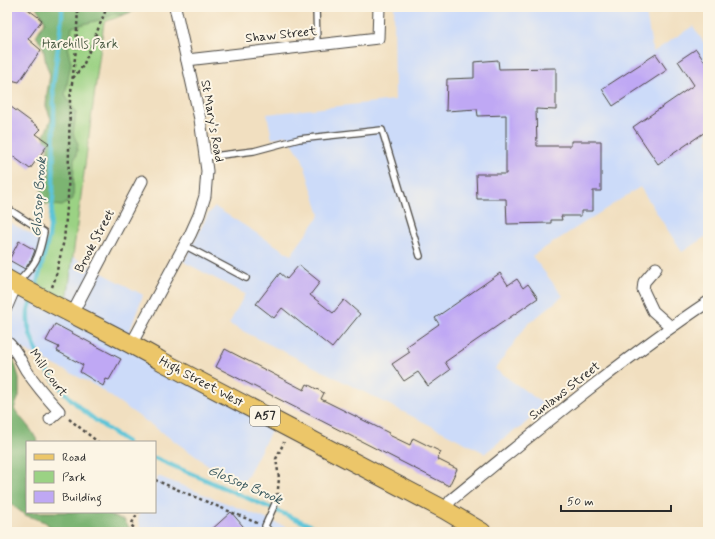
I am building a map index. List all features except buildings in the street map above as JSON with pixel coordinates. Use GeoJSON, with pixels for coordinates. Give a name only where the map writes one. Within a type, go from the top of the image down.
{"type":"FeatureCollection","features":[{"type":"Feature","properties":{"kind":"main road","name":"A57"},"geometry":{"type":"LineString","coordinates":[[11,282],[46,300]]}},
{"type":"Feature","properties":{"kind":"main road","name":"High Street West"},"geometry":{"type":"LineString","coordinates":[[46,300],[132,343],[169,365],[445,510],[482,532]]}},
{"type":"Feature","properties":{"kind":"street","name":"St Mary's Road"},"geometry":{"type":"LineString","coordinates":[[132,343],[199,215],[204,196],[207,171],[200,119],[175,7]]}},
{"type":"Feature","properties":{"kind":"street","name":"Shaw Street"},"geometry":{"type":"LineString","coordinates":[[187,60],[378,38],[379,7]]}},
{"type":"Feature","properties":{"kind":"street","name":"Brook Street"},"geometry":{"type":"LineString","coordinates":[[72,314],[142,181]]}},
{"type":"Feature","properties":{"kind":"street"},"geometry":{"type":"LineString","coordinates":[[656,268],[644,282],[643,290],[653,311],[671,327]]}},
{"type":"Feature","properties":{"kind":"street"},"geometry":{"type":"LineString","coordinates":[[7,306],[11,282]]}},
{"type":"Feature","properties":{"kind":"street","name":"Sunlaws Street"},"geometry":{"type":"LineString","coordinates":[[445,510],[451,500],[580,396],[671,327],[708,302]]}},
{"type":"Feature","properties":{"kind":"street","name":"Mill Court"},"geometry":{"type":"LineString","coordinates":[[7,342],[13,346],[25,368],[40,390],[59,411],[50,419]]}},
{"type":"Feature","properties":{"kind":"lane"},"geometry":{"type":"LineString","coordinates":[[316,7],[317,45]]}},
{"type":"Feature","properties":{"kind":"lane"},"geometry":{"type":"LineString","coordinates":[[205,157],[254,151],[299,139],[382,130],[420,256]]}},
{"type":"Feature","properties":{"kind":"lane"},"geometry":{"type":"LineString","coordinates":[[10,210],[44,232],[40,253],[32,269],[11,282]]}},
{"type":"Feature","properties":{"kind":"lane"},"geometry":{"type":"LineString","coordinates":[[184,245],[246,278]]}},
{"type":"Feature","properties":{"kind":"lane"},"geometry":{"type":"LineString","coordinates":[[270,532],[265,526],[278,497]]}},
{"type":"Feature","properties":{"kind":"path"},"geometry":{"type":"LineString","coordinates":[[46,300],[55,279],[64,240],[68,198],[70,100],[76,49],[78,7]]}},
{"type":"Feature","properties":{"kind":"path"},"geometry":{"type":"LineString","coordinates":[[72,80],[83,66],[107,7]]}},
{"type":"Feature","properties":{"kind":"path"},"geometry":{"type":"LineString","coordinates":[[59,411],[97,441]]}},
{"type":"Feature","properties":{"kind":"path"},"geometry":{"type":"LineString","coordinates":[[278,497],[279,478],[276,459],[290,429]]}},
{"type":"Feature","properties":{"kind":"path"},"geometry":{"type":"LineString","coordinates":[[156,480],[265,526]]}},
{"type":"Feature","properties":{"kind":"path"},"geometry":{"type":"LineString","coordinates":[[137,513],[131,525],[138,532]]}},
{"type":"Feature","properties":{"kind":"shaded area"},"geometry":{"type":"Polygon","coordinates":[[[394,7],[645,7],[653,52],[693,26],[708,49],[708,235],[682,252],[640,187],[532,256],[563,296],[527,325],[495,369],[545,405],[518,430],[517,428],[484,454],[483,452],[229,324],[245,294],[184,262],[208,214],[215,207],[291,255],[320,215],[302,158],[287,135],[272,139],[267,114],[395,100],[394,7]]]}},
{"type":"Feature","properties":{"kind":"shaded area"},"geometry":{"type":"Polygon","coordinates":[[[7,221],[143,295],[125,344],[274,425],[241,488],[96,386],[7,341],[7,221]]]}},
{"type":"Feature","properties":{"kind":"shaded area"},"geometry":{"type":"Polygon","coordinates":[[[158,476],[299,532],[142,532],[138,519],[141,513],[156,513],[156,481],[158,476]]]}},
{"type":"Feature","properties":{"kind":"green space"},"geometry":{"type":"Polygon","coordinates":[[[36,7],[141,7],[123,15],[115,14],[72,27],[68,51],[71,63],[65,95],[76,113],[73,134],[78,144],[74,160],[73,199],[62,206],[45,204],[41,192],[50,172],[44,159],[48,149],[44,136],[51,119],[46,106],[50,75],[46,64],[43,47],[36,36],[45,21],[36,7]]]}},
{"type":"Feature","properties":{"kind":"green space","name":"Harehills Park"},"geometry":{"type":"Polygon","coordinates":[[[62,7],[145,7],[104,22],[67,301],[37,285],[49,237],[53,197],[62,7]]]}},
{"type":"Feature","properties":{"kind":"green space"},"geometry":{"type":"Polygon","coordinates":[[[7,354],[13,357],[19,378],[19,396],[14,409],[31,430],[37,441],[26,441],[26,513],[107,513],[124,520],[132,532],[56,532],[45,522],[25,515],[7,501],[7,354]]]}},
{"type":"Feature","properties":{"kind":"waterway","name":"Glossop Brook"},"geometry":{"type":"LineString","coordinates":[[35,291],[49,237],[53,197],[53,86],[62,7]]}},
{"type":"Feature","properties":{"kind":"waterway","name":"Glossop Brook"},"geometry":{"type":"LineString","coordinates":[[33,298],[28,312],[29,331],[40,358],[49,373],[71,400],[98,422],[126,441]]}},
{"type":"Feature","properties":{"kind":"waterway","name":"Glossop Brook"},"geometry":{"type":"LineString","coordinates":[[156,458],[326,532]]}}]}
